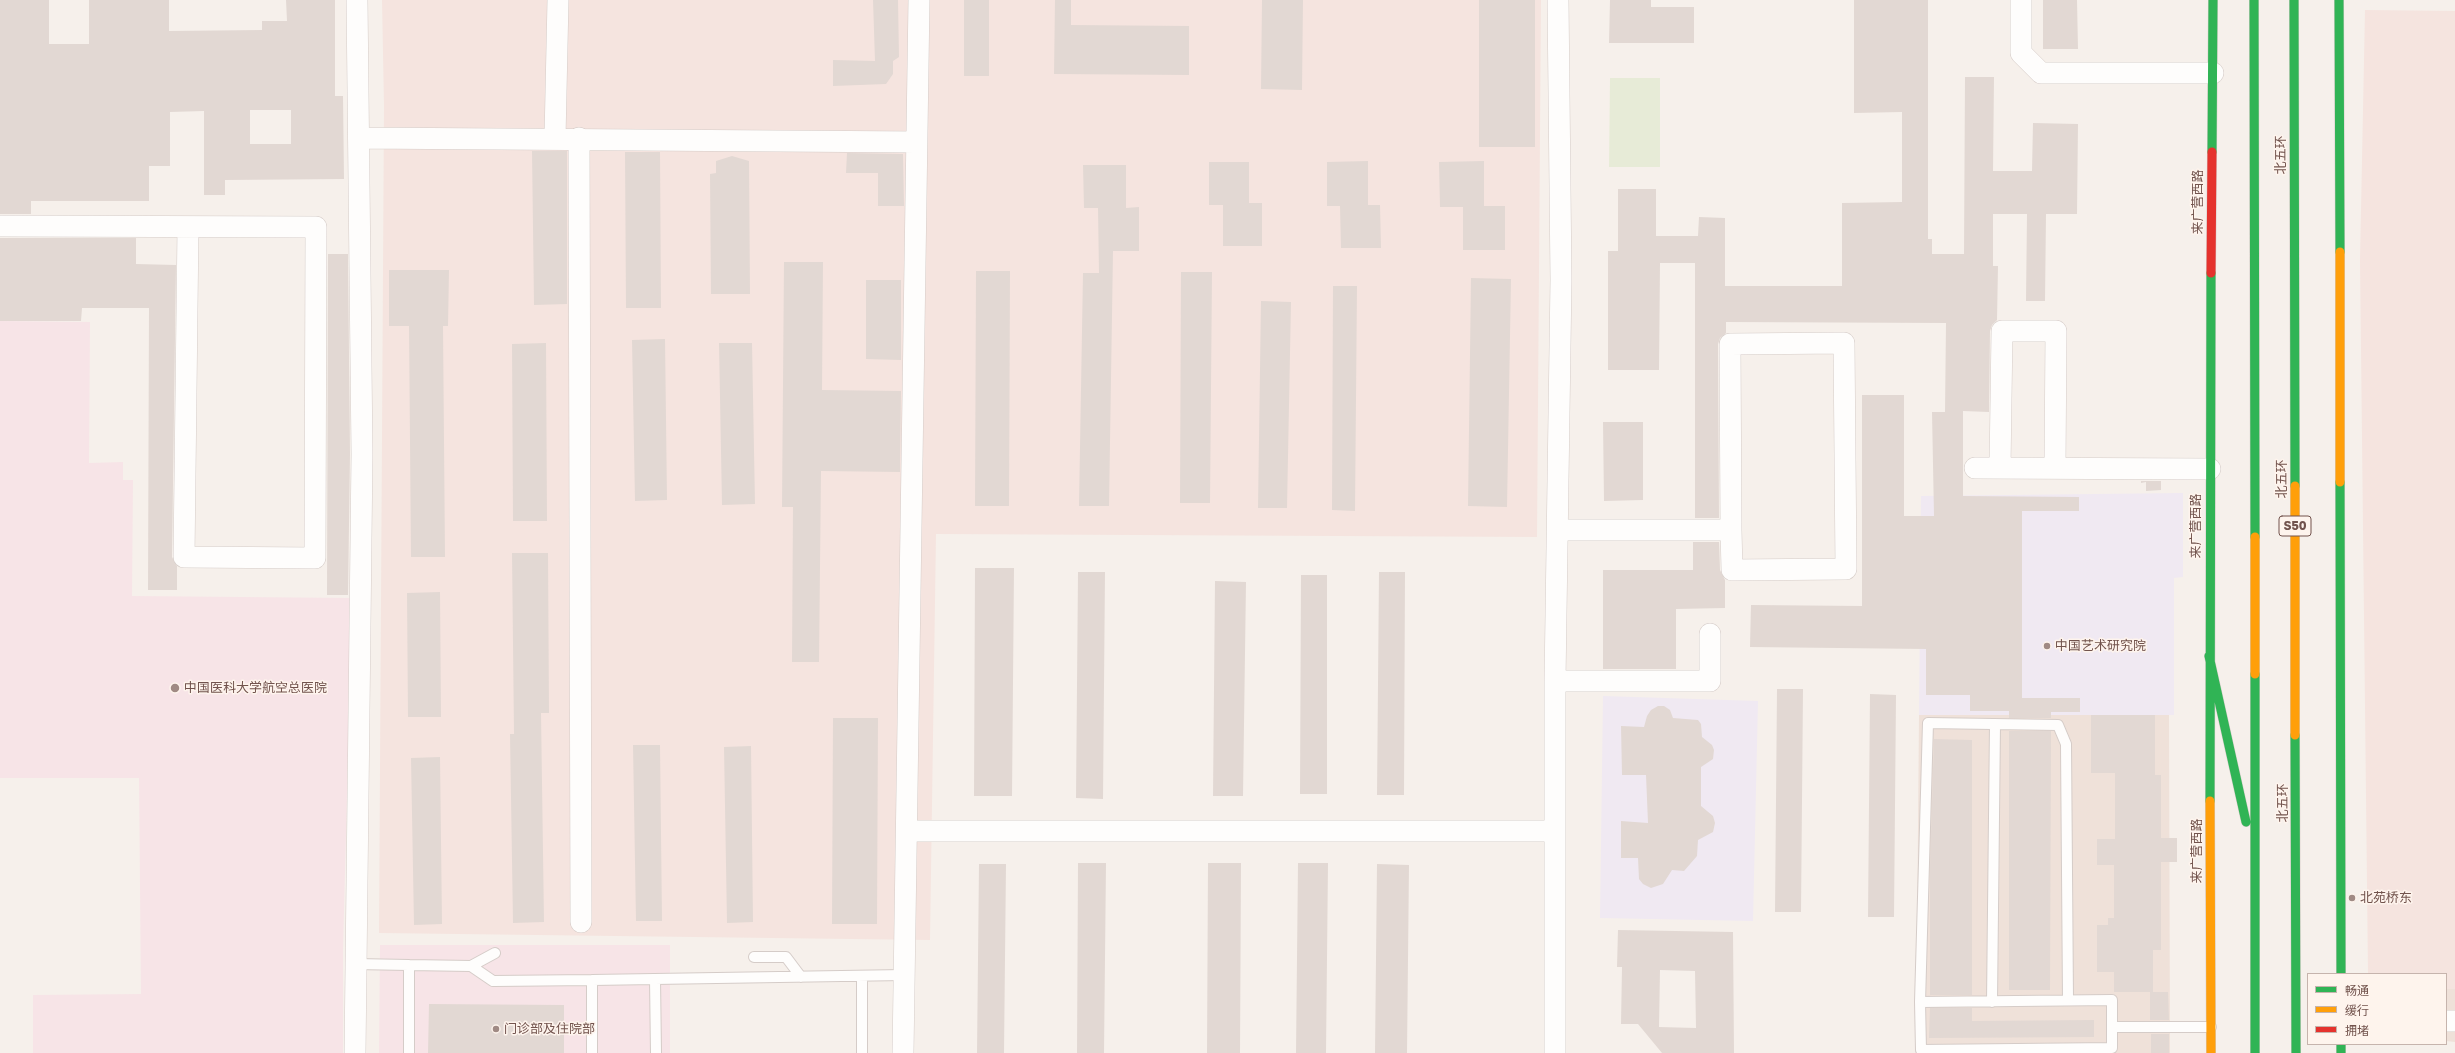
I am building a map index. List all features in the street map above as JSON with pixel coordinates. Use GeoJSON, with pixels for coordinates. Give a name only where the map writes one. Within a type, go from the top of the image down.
{"type":"FeatureCollection","features":[{"type":"Feature","properties":{"kind":"main road","name":"来广营西路"},"geometry":{"type":"LineString","coordinates":[[2211,1053],[2208,656],[2213,0]]}},
{"type":"Feature","properties":{"kind":"main road"},"geometry":{"type":"LineString","coordinates":[[2254,0],[2255,1053]]}},
{"type":"Feature","properties":{"kind":"main road","name":"北五环"},"geometry":{"type":"LineString","coordinates":[[2294,0],[2296,1053]]}},
{"type":"Feature","properties":{"kind":"main road"},"geometry":{"type":"LineString","coordinates":[[2339,0],[2341,973]]}},
{"type":"Feature","properties":{"kind":"main road"},"geometry":{"type":"LineString","coordinates":[[2208,656],[2255,862]]}},
{"type":"Feature","properties":{"kind":"street"},"geometry":{"type":"LineString","coordinates":[[355,1053],[362,454],[360,138],[357,0]]}},
{"type":"Feature","properties":{"kind":"street"},"geometry":{"type":"LineString","coordinates":[[555,138],[558,0]]}},
{"type":"Feature","properties":{"kind":"street"},"geometry":{"type":"LineString","coordinates":[[904,1053],[919,0]]}},
{"type":"Feature","properties":{"kind":"street"},"geometry":{"type":"LineString","coordinates":[[1555,1053],[1555,681],[1562,280],[1558,0]]}},
{"type":"Feature","properties":{"kind":"street"},"geometry":{"type":"LineString","coordinates":[[2021,0],[2021,53],[2041,73],[2213,73]]}},
{"type":"Feature","properties":{"kind":"street"},"geometry":{"type":"LineString","coordinates":[[360,138],[579,138],[917,142]]}},
{"type":"Feature","properties":{"kind":"street"},"geometry":{"type":"LineString","coordinates":[[579,138],[581,922]]}},
{"type":"Feature","properties":{"kind":"street"},"geometry":{"type":"LineString","coordinates":[[0,226],[316,227],[315,558],[184,557],[188,227]]}},
{"type":"Feature","properties":{"kind":"street"},"geometry":{"type":"LineString","coordinates":[[2000,468],[2002,331],[2056,332],[2055,468]]}},
{"type":"Feature","properties":{"kind":"street"},"geometry":{"type":"LineString","coordinates":[[1844,343],[1846,570],[1732,570],[1731,530],[1730,344],[1844,343]]}},
{"type":"Feature","properties":{"kind":"street"},"geometry":{"type":"LineString","coordinates":[[1975,468],[2210,470]]}},
{"type":"Feature","properties":{"kind":"street"},"geometry":{"type":"LineString","coordinates":[[1558,530],[1731,530]]}},
{"type":"Feature","properties":{"kind":"street"},"geometry":{"type":"LineString","coordinates":[[1555,681],[1710,681],[1710,634]]}},
{"type":"Feature","properties":{"kind":"street"},"geometry":{"type":"LineString","coordinates":[[907,831],[1555,830]]}},
{"type":"Feature","properties":{"kind":"lane"},"geometry":{"type":"LineString","coordinates":[[1920,1002],[2112,1000],[2112,1048],[1921,1050],[1920,1002],[1928,723],[2058,725],[2066,744],[2068,1000]]}},
{"type":"Feature","properties":{"kind":"lane"},"geometry":{"type":"LineString","coordinates":[[1992,1002],[1995,724]]}},
{"type":"Feature","properties":{"kind":"lane"},"geometry":{"type":"LineString","coordinates":[[355,964],[472,966],[495,953]]}},
{"type":"Feature","properties":{"kind":"lane"},"geometry":{"type":"LineString","coordinates":[[754,957],[786,957],[801,977]]}},
{"type":"Feature","properties":{"kind":"lane"},"geometry":{"type":"LineString","coordinates":[[409,965],[409,1053]]}},
{"type":"Feature","properties":{"kind":"lane"},"geometry":{"type":"LineString","coordinates":[[472,966],[493,981],[904,975]]}},
{"type":"Feature","properties":{"kind":"lane"},"geometry":{"type":"LineString","coordinates":[[862,976],[862,1053]]}},
{"type":"Feature","properties":{"kind":"lane"},"geometry":{"type":"LineString","coordinates":[[655,979],[656,1053]]}},
{"type":"Feature","properties":{"kind":"lane"},"geometry":{"type":"LineString","coordinates":[[592,980],[592,1053]]}},
{"type":"Feature","properties":{"kind":"lane"},"geometry":{"type":"LineString","coordinates":[[2112,1027],[2211,1027]]}},
{"type":"Feature","properties":{"kind":"shaded area"},"geometry":{"type":"Polygon","coordinates":[[[382,0],[1541,0],[1537,537],[936,534],[930,940],[379,933],[384,106],[382,0]]]}},
{"type":"Feature","properties":{"kind":"shaded area"},"geometry":{"type":"Polygon","coordinates":[[[2365,10],[2455,11],[2455,989],[2447,989],[2447,973],[2368,973],[2360,260],[2365,10]]]}},
{"type":"Feature","properties":{"kind":"shaded area","name":"中国医科大学航空总医院"},"geometry":{"type":"Polygon","coordinates":[[[0,321],[90,322],[89,463],[123,462],[123,480],[133,480],[132,596],[352,598],[343,950],[343,1053],[33,1053],[33,995],[141,994],[139,778],[0,778],[0,321]]]}},
{"type":"Feature","properties":{"kind":"shaded area","name":"中国艺术研究院"},"geometry":{"type":"Polygon","coordinates":[[[2183,493],[2183,577],[2174,578],[2174,715],[1919,715],[1921,496],[2183,493]]]}},
{"type":"Feature","properties":{"kind":"shaded area"},"geometry":{"type":"Polygon","coordinates":[[[1603,696],[1758,701],[1753,921],[1600,918],[1603,696]]]}},
{"type":"Feature","properties":{"kind":"shaded area"},"geometry":{"type":"Polygon","coordinates":[[[1919,715],[2169,715],[2170,1053],[1916,1053],[1919,715]]]}},
{"type":"Feature","properties":{"kind":"shaded area"},"geometry":{"type":"Polygon","coordinates":[[[380,945],[670,945],[670,1053],[379,1053],[380,945]]]}},
{"type":"Feature","properties":{"kind":"shaded area"},"geometry":{"type":"Polygon","coordinates":[[[2447,989],[2455,989],[2455,1042],[2447,1041],[2447,989]]]}},
{"type":"Feature","properties":{"kind":"green space"},"geometry":{"type":"Polygon","coordinates":[[[1610,78],[1660,78],[1660,167],[1609,167],[1610,78]]]}},
{"type":"Feature","properties":{"kind":"building"},"geometry":{"type":"Polygon","coordinates":[[[0,0],[49,0],[49,44],[89,44],[89,0],[169,0],[169,31],[262,30],[262,21],[287,21],[286,0],[335,0],[335,96],[343,96],[344,179],[225,180],[225,195],[204,195],[204,111],[170,112],[170,166],[149,166],[149,201],[31,201],[31,214],[0,214],[0,0]],[[250,110],[250,144],[291,144],[291,110],[250,110]]]}},
{"type":"Feature","properties":{"kind":"building"},"geometry":{"type":"Polygon","coordinates":[[[873,0],[898,0],[899,57],[893,61],[893,74],[886,84],[833,86],[833,60],[875,61],[873,0]]]}},
{"type":"Feature","properties":{"kind":"building"},"geometry":{"type":"Polygon","coordinates":[[[964,0],[989,0],[989,76],[964,76],[964,0]]]}},
{"type":"Feature","properties":{"kind":"building"},"geometry":{"type":"Polygon","coordinates":[[[1055,0],[1071,0],[1071,25],[1189,26],[1189,75],[1054,74],[1055,0]]]}},
{"type":"Feature","properties":{"kind":"building"},"geometry":{"type":"Polygon","coordinates":[[[1262,0],[1303,0],[1302,90],[1261,89],[1262,0]]]}},
{"type":"Feature","properties":{"kind":"building"},"geometry":{"type":"Polygon","coordinates":[[[1479,0],[1535,0],[1535,147],[1479,147],[1479,0]]]}},
{"type":"Feature","properties":{"kind":"building"},"geometry":{"type":"Polygon","coordinates":[[[1610,0],[1651,0],[1651,7],[1694,7],[1694,43],[1609,43],[1610,0]]]}},
{"type":"Feature","properties":{"kind":"building"},"geometry":{"type":"Polygon","coordinates":[[[1854,0],[1928,0],[1928,239],[1932,239],[1932,254],[1964,254],[1965,77],[1994,77],[1993,171],[2032,171],[2033,123],[2078,124],[2077,214],[2046,214],[2045,301],[2026,301],[2027,214],[1993,214],[1993,266],[1998,266],[1997,320],[1992,325],[1990,331],[1989,412],[1963,411],[1963,496],[2079,497],[2079,511],[2022,511],[2022,698],[2080,698],[2080,712],[2051,712],[2051,718],[2009,718],[2009,711],[1970,711],[1970,695],[1926,695],[1926,649],[1750,647],[1751,605],[1862,606],[1862,395],[1904,395],[1904,516],[1934,516],[1932,412],[1945,412],[1946,323],[1726,322],[1726,333],[1720,338],[1718,344],[1719,518],[1695,518],[1695,263],[1660,263],[1659,370],[1608,370],[1608,251],[1618,251],[1618,189],[1656,189],[1656,236],[1698,236],[1699,217],[1725,218],[1725,286],[1842,286],[1842,203],[1902,202],[1902,112],[1854,113],[1854,0]]]}},
{"type":"Feature","properties":{"kind":"building"},"geometry":{"type":"Polygon","coordinates":[[[2043,0],[2077,0],[2078,49],[2043,49],[2043,0]]]}},
{"type":"Feature","properties":{"kind":"building"},"geometry":{"type":"Polygon","coordinates":[[[532,151],[567,151],[567,304],[534,305],[532,151]]]}},
{"type":"Feature","properties":{"kind":"building"},"geometry":{"type":"Polygon","coordinates":[[[625,152],[660,152],[661,308],[626,308],[625,152]]]}},
{"type":"Feature","properties":{"kind":"building"},"geometry":{"type":"Polygon","coordinates":[[[847,153],[903,154],[904,206],[878,206],[878,173],[846,173],[847,153]]]}},
{"type":"Feature","properties":{"kind":"building"},"geometry":{"type":"Polygon","coordinates":[[[732,156],[749,161],[750,294],[711,294],[710,174],[716,173],[716,161],[732,156]]]}},
{"type":"Feature","properties":{"kind":"building"},"geometry":{"type":"Polygon","coordinates":[[[1368,161],[1368,205],[1380,205],[1381,248],[1341,248],[1340,206],[1327,206],[1327,162],[1368,161]]]}},
{"type":"Feature","properties":{"kind":"building"},"geometry":{"type":"Polygon","coordinates":[[[1484,161],[1484,206],[1505,206],[1505,250],[1463,250],[1463,207],[1440,207],[1439,162],[1484,161]]]}},
{"type":"Feature","properties":{"kind":"building"},"geometry":{"type":"Polygon","coordinates":[[[1209,162],[1249,162],[1249,203],[1262,203],[1262,246],[1223,246],[1223,205],[1209,205],[1209,162]]]}},
{"type":"Feature","properties":{"kind":"building"},"geometry":{"type":"Polygon","coordinates":[[[1083,165],[1126,165],[1126,208],[1139,207],[1139,251],[1113,251],[1109,506],[1079,506],[1083,273],[1099,273],[1098,208],[1084,208],[1083,165]]]}},
{"type":"Feature","properties":{"kind":"building"},"geometry":{"type":"Polygon","coordinates":[[[0,238],[136,238],[136,264],[176,265],[172,557],[177,566],[177,590],[148,590],[149,308],[82,308],[81,321],[0,321],[0,238]]]}},
{"type":"Feature","properties":{"kind":"building"},"geometry":{"type":"Polygon","coordinates":[[[328,254],[348,254],[350,454],[348,595],[327,595],[328,254]]]}},
{"type":"Feature","properties":{"kind":"building"},"geometry":{"type":"Polygon","coordinates":[[[784,262],[823,262],[822,390],[901,391],[900,472],[821,471],[819,662],[792,662],[793,507],[782,507],[784,262]]]}},
{"type":"Feature","properties":{"kind":"building"},"geometry":{"type":"Polygon","coordinates":[[[389,270],[449,270],[448,326],[443,326],[445,557],[411,557],[409,326],[389,326],[389,270]]]}},
{"type":"Feature","properties":{"kind":"building"},"geometry":{"type":"Polygon","coordinates":[[[976,271],[1010,271],[1009,506],[975,506],[976,271]]]}},
{"type":"Feature","properties":{"kind":"building"},"geometry":{"type":"Polygon","coordinates":[[[1181,272],[1212,272],[1210,503],[1180,503],[1181,272]]]}},
{"type":"Feature","properties":{"kind":"building"},"geometry":{"type":"Polygon","coordinates":[[[1471,278],[1511,279],[1507,507],[1468,506],[1471,278]]]}},
{"type":"Feature","properties":{"kind":"building"},"geometry":{"type":"Polygon","coordinates":[[[866,280],[901,280],[901,360],[866,359],[866,280]]]}},
{"type":"Feature","properties":{"kind":"building"},"geometry":{"type":"Polygon","coordinates":[[[1333,286],[1357,286],[1355,511],[1332,510],[1333,286]]]}},
{"type":"Feature","properties":{"kind":"building"},"geometry":{"type":"Polygon","coordinates":[[[1261,301],[1291,302],[1287,508],[1258,508],[1261,301]]]}},
{"type":"Feature","properties":{"kind":"building"},"geometry":{"type":"Polygon","coordinates":[[[665,339],[667,500],[635,501],[632,340],[665,339]]]}},
{"type":"Feature","properties":{"kind":"building"},"geometry":{"type":"Polygon","coordinates":[[[546,343],[547,521],[513,521],[512,344],[546,343]]]}},
{"type":"Feature","properties":{"kind":"building"},"geometry":{"type":"Polygon","coordinates":[[[719,343],[752,343],[755,504],[722,505],[719,343]]]}},
{"type":"Feature","properties":{"kind":"building"},"geometry":{"type":"Polygon","coordinates":[[[1603,422],[1643,422],[1643,500],[1604,501],[1603,422]]]}},
{"type":"Feature","properties":{"kind":"building"},"geometry":{"type":"Polygon","coordinates":[[[2141,481],[2161,481],[2161,490],[2146,491],[2146,482],[2141,483],[2141,481]]]}},
{"type":"Feature","properties":{"kind":"building"},"geometry":{"type":"Polygon","coordinates":[[[1693,542],[1719,542],[1720,570],[1725,580],[1725,608],[1676,609],[1676,669],[1603,669],[1603,570],[1693,570],[1693,542]]]}},
{"type":"Feature","properties":{"kind":"building"},"geometry":{"type":"Polygon","coordinates":[[[512,553],[548,553],[549,713],[541,713],[544,922],[513,923],[510,734],[514,734],[512,553]]]}},
{"type":"Feature","properties":{"kind":"building"},"geometry":{"type":"Polygon","coordinates":[[[975,568],[1014,568],[1012,796],[974,796],[975,568]]]}},
{"type":"Feature","properties":{"kind":"building"},"geometry":{"type":"Polygon","coordinates":[[[1078,572],[1105,572],[1103,799],[1076,798],[1078,572]]]}},
{"type":"Feature","properties":{"kind":"building"},"geometry":{"type":"Polygon","coordinates":[[[1379,572],[1405,572],[1404,795],[1377,795],[1379,572]]]}},
{"type":"Feature","properties":{"kind":"building"},"geometry":{"type":"Polygon","coordinates":[[[1301,575],[1327,575],[1327,794],[1300,794],[1301,575]]]}},
{"type":"Feature","properties":{"kind":"building"},"geometry":{"type":"Polygon","coordinates":[[[1215,581],[1246,582],[1243,796],[1213,796],[1215,581]]]}},
{"type":"Feature","properties":{"kind":"building"},"geometry":{"type":"Polygon","coordinates":[[[440,592],[441,717],[408,717],[407,593],[440,592]]]}},
{"type":"Feature","properties":{"kind":"building"},"geometry":{"type":"Polygon","coordinates":[[[1777,689],[1803,689],[1801,912],[1775,912],[1777,689]]]}},
{"type":"Feature","properties":{"kind":"building"},"geometry":{"type":"Polygon","coordinates":[[[1870,694],[1896,695],[1894,917],[1868,917],[1870,694]]]}},
{"type":"Feature","properties":{"kind":"building"},"geometry":{"type":"Polygon","coordinates":[[[1658,706],[1664,706],[1670,710],[1673,718],[1698,720],[1701,724],[1702,737],[1712,745],[1714,750],[1713,759],[1701,767],[1701,806],[1713,816],[1715,823],[1713,832],[1698,840],[1697,856],[1684,871],[1672,870],[1663,884],[1651,888],[1643,884],[1639,879],[1638,858],[1621,858],[1621,821],[1648,823],[1646,775],[1622,775],[1621,726],[1644,727],[1647,716],[1651,710],[1658,706]]]}},
{"type":"Feature","properties":{"kind":"building"},"geometry":{"type":"Polygon","coordinates":[[[2091,715],[2155,715],[2155,775],[2161,775],[2161,838],[2177,838],[2177,862],[2161,862],[2161,950],[2153,950],[2153,992],[2114,992],[2114,972],[2097,972],[2097,925],[2108,925],[2108,918],[2114,918],[2114,865],[2097,865],[2097,839],[2115,839],[2115,773],[2091,773],[2091,715]]]}},
{"type":"Feature","properties":{"kind":"building"},"geometry":{"type":"Polygon","coordinates":[[[833,718],[878,718],[877,924],[832,924],[833,718]]]}},
{"type":"Feature","properties":{"kind":"building"},"geometry":{"type":"Polygon","coordinates":[[[2009,731],[2051,731],[2050,990],[2009,990],[2009,731]]]}},
{"type":"Feature","properties":{"kind":"building"},"geometry":{"type":"Polygon","coordinates":[[[1934,739],[1972,740],[1972,995],[1930,995],[1930,865],[1934,739]]]}},
{"type":"Feature","properties":{"kind":"building"},"geometry":{"type":"Polygon","coordinates":[[[633,745],[660,745],[662,921],[636,921],[633,745]]]}},
{"type":"Feature","properties":{"kind":"building"},"geometry":{"type":"Polygon","coordinates":[[[751,746],[753,922],[727,923],[724,747],[751,746]]]}},
{"type":"Feature","properties":{"kind":"building"},"geometry":{"type":"Polygon","coordinates":[[[440,757],[442,924],[414,925],[411,758],[440,757]]]}},
{"type":"Feature","properties":{"kind":"building"},"geometry":{"type":"Polygon","coordinates":[[[1078,863],[1106,863],[1104,1053],[1077,1053],[1078,863]]]}},
{"type":"Feature","properties":{"kind":"building"},"geometry":{"type":"Polygon","coordinates":[[[1208,863],[1241,863],[1240,1053],[1207,1053],[1208,863]]]}},
{"type":"Feature","properties":{"kind":"building"},"geometry":{"type":"Polygon","coordinates":[[[1298,863],[1328,863],[1326,1053],[1296,1053],[1298,863]]]}},
{"type":"Feature","properties":{"kind":"building"},"geometry":{"type":"Polygon","coordinates":[[[979,864],[1006,864],[1004,1053],[977,1053],[979,864]]]}},
{"type":"Feature","properties":{"kind":"building"},"geometry":{"type":"Polygon","coordinates":[[[1377,864],[1409,865],[1407,1053],[1375,1053],[1377,864]]]}},
{"type":"Feature","properties":{"kind":"building"},"geometry":{"type":"Polygon","coordinates":[[[1618,930],[1733,932],[1734,1053],[1662,1053],[1638,1024],[1621,1024],[1622,967],[1617,967],[1618,930]],[[1660,970],[1659,1027],[1696,1028],[1695,971],[1660,970]]]}},
{"type":"Feature","properties":{"kind":"building"},"geometry":{"type":"Polygon","coordinates":[[[2150,992],[2168,992],[2169,1020],[2150,1020],[2150,992]]]}},
{"type":"Feature","properties":{"kind":"building","name":"门诊部及住院部"},"geometry":{"type":"Polygon","coordinates":[[[429,1004],[564,1005],[564,1053],[428,1053],[429,1004]]]}},
{"type":"Feature","properties":{"kind":"building"},"geometry":{"type":"Polygon","coordinates":[[[1930,1008],[1972,1008],[1972,1021],[2094,1020],[2094,1037],[1929,1038],[1930,1008]]]}},
{"type":"Feature","properties":{"kind":"building"},"geometry":{"type":"Polygon","coordinates":[[[2151,1034],[2169,1034],[2169,1053],[2151,1053],[2151,1034]]]}},
{"type":"Feature","properties":{"kind":"traffic: fast"},"geometry":{"type":"LineString","coordinates":[[2212,152],[2213,0]]}},
{"type":"Feature","properties":{"kind":"traffic: fast"},"geometry":{"type":"LineString","coordinates":[[2254,0],[2255,537]]}},
{"type":"Feature","properties":{"kind":"traffic: fast"},"geometry":{"type":"LineString","coordinates":[[2294,0],[2295,486]]}},
{"type":"Feature","properties":{"kind":"traffic: fast"},"geometry":{"type":"LineString","coordinates":[[2339,0],[2340,252]]}},
{"type":"Feature","properties":{"kind":"traffic: fast"},"geometry":{"type":"LineString","coordinates":[[2210,801],[2211,273]]}},
{"type":"Feature","properties":{"kind":"traffic: fast"},"geometry":{"type":"LineString","coordinates":[[2340,482],[2341,973]]}},
{"type":"Feature","properties":{"kind":"traffic: fast"},"geometry":{"type":"LineString","coordinates":[[2209,656],[2246,822]]}},
{"type":"Feature","properties":{"kind":"traffic: fast"},"geometry":{"type":"LineString","coordinates":[[2255,674],[2255,1053]]}},
{"type":"Feature","properties":{"kind":"traffic: fast"},"geometry":{"type":"LineString","coordinates":[[2295,735],[2296,1053]]}},
{"type":"Feature","properties":{"kind":"traffic: fast"},"geometry":{"type":"LineString","coordinates":[[2341,1045],[2341,1053]]}},
{"type":"Feature","properties":{"kind":"traffic: slow"},"geometry":{"type":"LineString","coordinates":[[2340,252],[2340,482]]}},
{"type":"Feature","properties":{"kind":"traffic: slow"},"geometry":{"type":"LineString","coordinates":[[2295,486],[2295,735]]}},
{"type":"Feature","properties":{"kind":"traffic: slow"},"geometry":{"type":"LineString","coordinates":[[2255,537],[2255,674]]}},
{"type":"Feature","properties":{"kind":"traffic: slow"},"geometry":{"type":"LineString","coordinates":[[2210,801],[2211,1053]]}},
{"type":"Feature","properties":{"kind":"traffic: jam"},"geometry":{"type":"LineString","coordinates":[[2211,273],[2212,152]]}},
{"type":"Feature","properties":{"kind":"place","name":"中国艺术研究院"},"geometry":{"type":"Point","coordinates":[2047,646]}},
{"type":"Feature","properties":{"kind":"place","name":"中国医科大学航空总医院"},"geometry":{"type":"Point","coordinates":[175,688]}},
{"type":"Feature","properties":{"kind":"place","name":"北苑桥东"},"geometry":{"type":"Point","coordinates":[2352,898]}},
{"type":"Feature","properties":{"kind":"place","name":"门诊部及住院部"},"geometry":{"type":"Point","coordinates":[496,1029]}}]}
